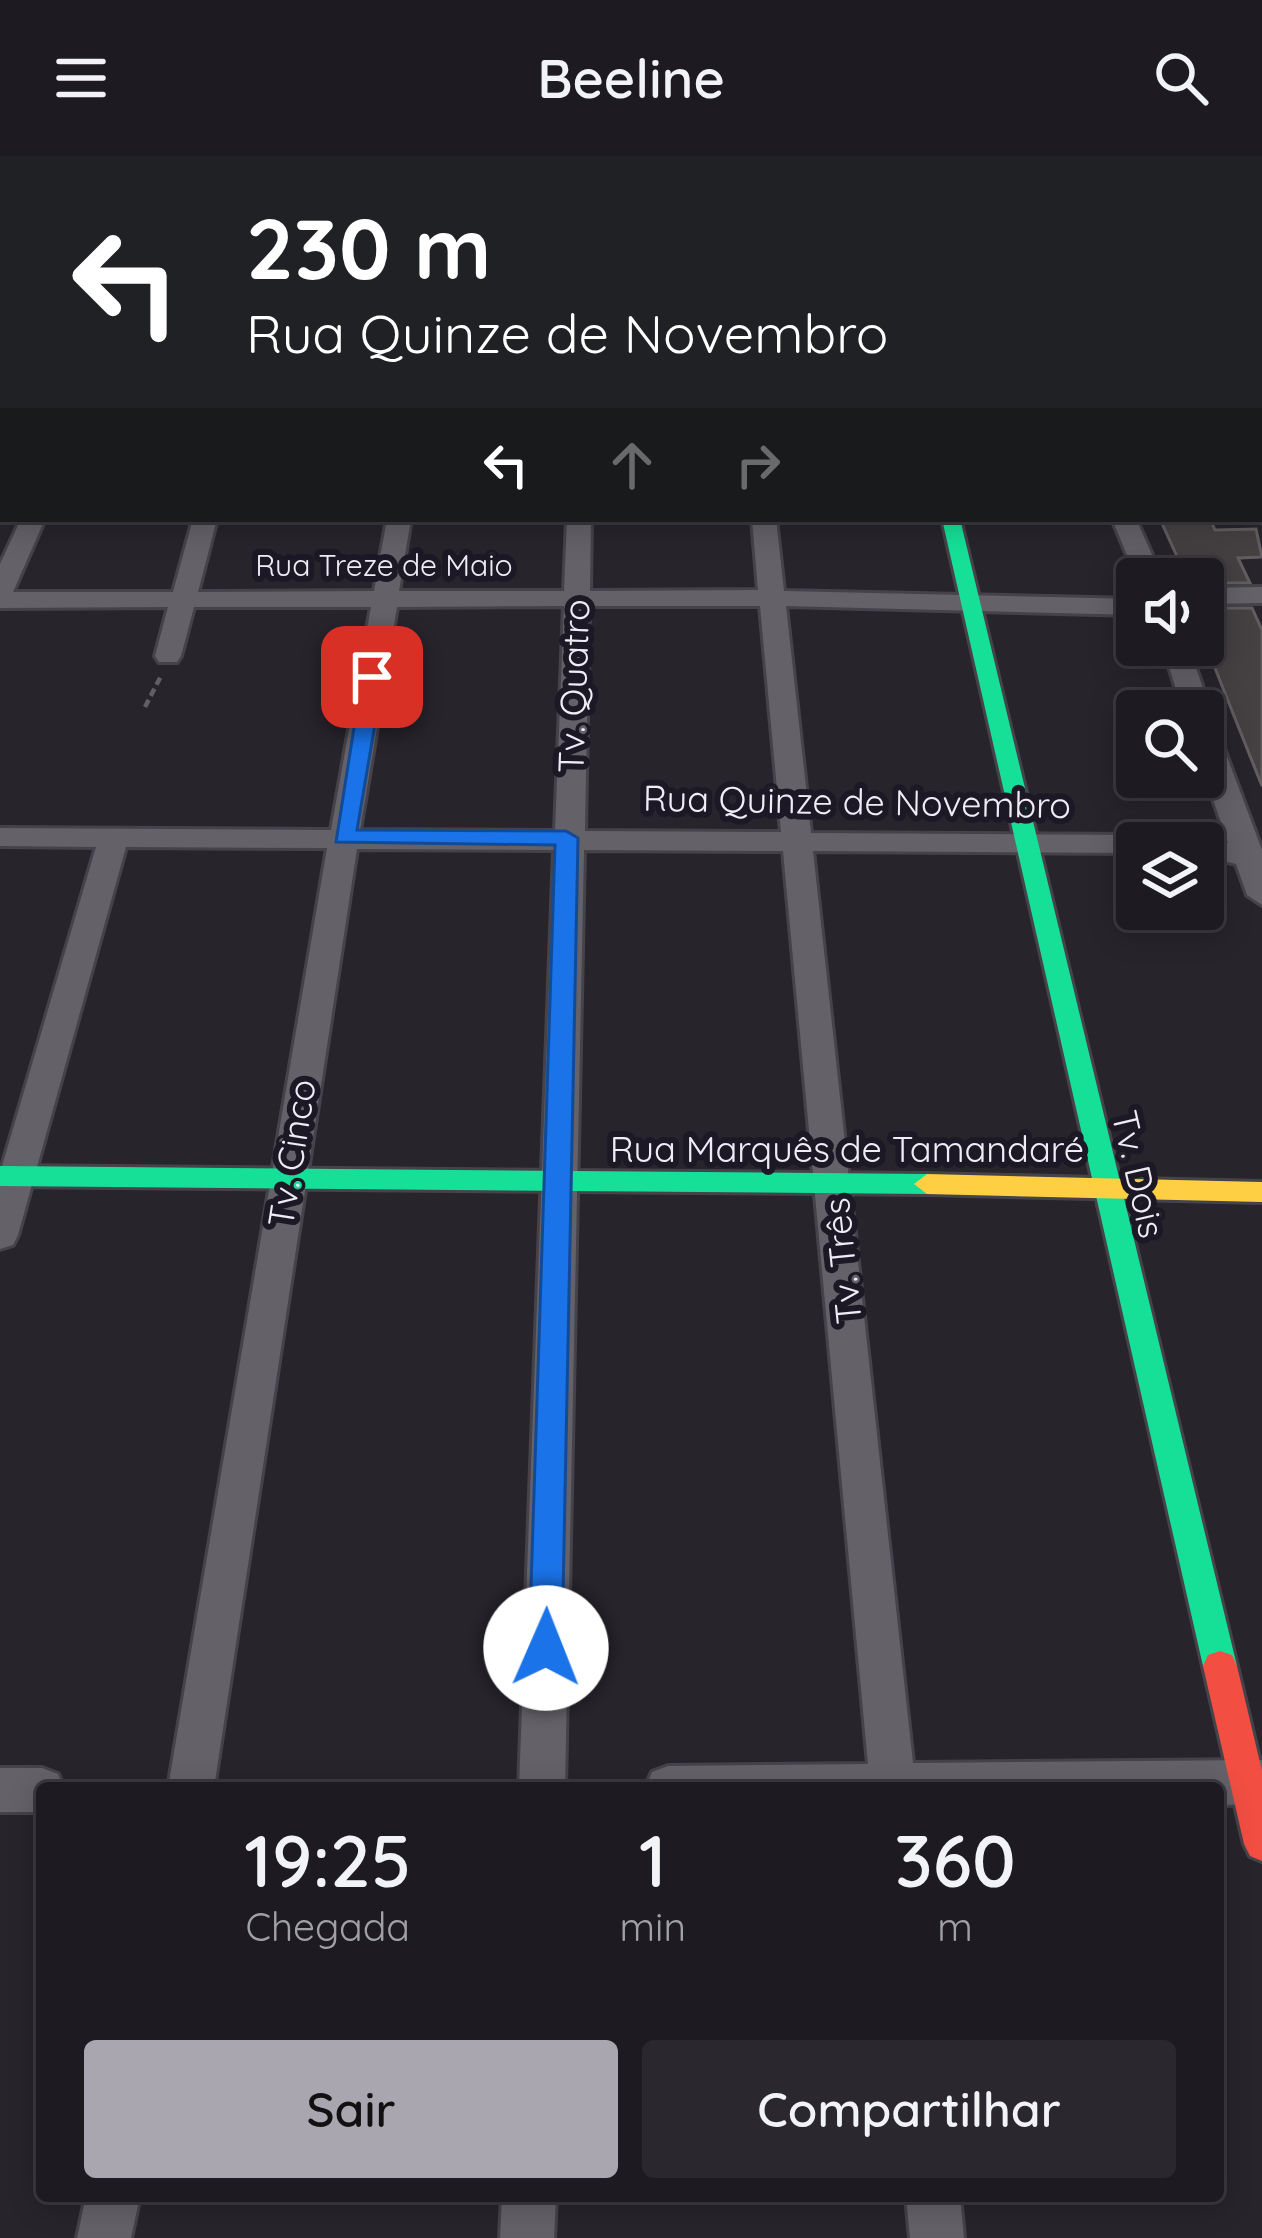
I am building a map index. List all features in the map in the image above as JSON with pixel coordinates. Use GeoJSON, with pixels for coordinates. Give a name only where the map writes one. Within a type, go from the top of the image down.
{"type":"FeatureCollection","features":[{"type":"Feature","properties":{"kind":"street"},"geometry":{"type":"LineString","coordinates":[[0,596],[32,522]]}},
{"type":"Feature","properties":{"kind":"street"},"geometry":{"type":"LineString","coordinates":[[168,656],[204,522]]}},
{"type":"Feature","properties":{"kind":"street","name":"Tv. Cinco"},"geometry":{"type":"LineString","coordinates":[[191,1782],[286,1177],[398,522]]}},
{"type":"Feature","properties":{"kind":"street","name":"Tv. Quatro"},"geometry":{"type":"LineString","coordinates":[[542,1782],[566,838],[579,522]]}},
{"type":"Feature","properties":{"kind":"street","name":"Tv. Três"},"geometry":{"type":"LineString","coordinates":[[764,522],[800,838],[891,1782]]}},
{"type":"Feature","properties":{"kind":"street","name":"Tv. Dois"},"geometry":{"type":"LineString","coordinates":[[952,522],[1105,1185],[1255,1782],[1262,1844]]}},
{"type":"Feature","properties":{"kind":"street"},"geometry":{"type":"LineString","coordinates":[[1125,522],[1141,558]]}},
{"type":"Feature","properties":{"kind":"street"},"geometry":{"type":"LineString","coordinates":[[1224,596],[1262,595]]}},
{"type":"Feature","properties":{"kind":"street","name":"Rua Treze de Maio"},"geometry":{"type":"LineString","coordinates":[[0,596],[770,598],[1116,605]]}},
{"type":"Feature","properties":{"kind":"street"},"geometry":{"type":"LineString","coordinates":[[1224,612],[1262,611]]}},
{"type":"Feature","properties":{"kind":"street"},"geometry":{"type":"LineString","coordinates":[[1224,780],[1253,848],[1262,895]]}},
{"type":"Feature","properties":{"kind":"street"},"geometry":{"type":"LineString","coordinates":[[0,1235],[9,1176],[114,836]]}},
{"type":"Feature","properties":{"kind":"street","name":"Rua Quinze de Novembro"},"geometry":{"type":"LineString","coordinates":[[0,837],[800,838],[1116,844]]}},
{"type":"Feature","properties":{"kind":"street","name":"Rua Marquês de Tamandaré"},"geometry":{"type":"LineString","coordinates":[[9,1176],[1105,1185],[1262,1192]]}},
{"type":"Feature","properties":{"kind":"street"},"geometry":{"type":"LineString","coordinates":[[1224,1783],[1255,1782]]}},
{"type":"Feature","properties":{"kind":"street"},"geometry":{"type":"LineString","coordinates":[[0,1790],[36,1790]]}},
{"type":"Feature","properties":{"kind":"street"},"geometry":{"type":"LineString","coordinates":[[104,2238],[111,2202]]}},
{"type":"Feature","properties":{"kind":"street"},"geometry":{"type":"LineString","coordinates":[[527,2238],[529,2202]]}},
{"type":"Feature","properties":{"kind":"street"},"geometry":{"type":"LineString","coordinates":[[934,2202],[937,2238]]}},
{"type":"Feature","properties":{"kind":"path"},"geometry":{"type":"LineString","coordinates":[[145,707],[168,656]]}},
{"type":"Feature","properties":{"kind":"building"},"geometry":{"type":"Polygon","coordinates":[[[1161,522],[1211,522],[1215,530],[1256,529],[1262,557],[1238,558],[1250,583],[1224,583],[1224,558],[1178,558],[1161,522]]]}},
{"type":"Feature","properties":{"kind":"building"},"geometry":{"type":"Polygon","coordinates":[[[1224,608],[1252,608],[1262,630],[1262,786],[1224,690],[1214,666],[1224,666],[1224,608]]]}},
{"type":"Feature","properties":{"kind":"traffic: fast"},"geometry":{"type":"LineString","coordinates":[[952,522],[1220,1666]]}},
{"type":"Feature","properties":{"kind":"traffic: fast"},"geometry":{"type":"LineString","coordinates":[[0,1176],[927,1184]]}},
{"type":"Feature","properties":{"kind":"traffic: slow"},"geometry":{"type":"LineString","coordinates":[[927,1184],[1262,1192]]}},
{"type":"Feature","properties":{"kind":"traffic: jam"},"geometry":{"type":"LineString","coordinates":[[1220,1666],[1262,1844]]}},
{"type":"Feature","properties":{"kind":"route"},"geometry":{"type":"LineString","coordinates":[[372,677],[344,837],[566,838],[546,1648]]}}]}
